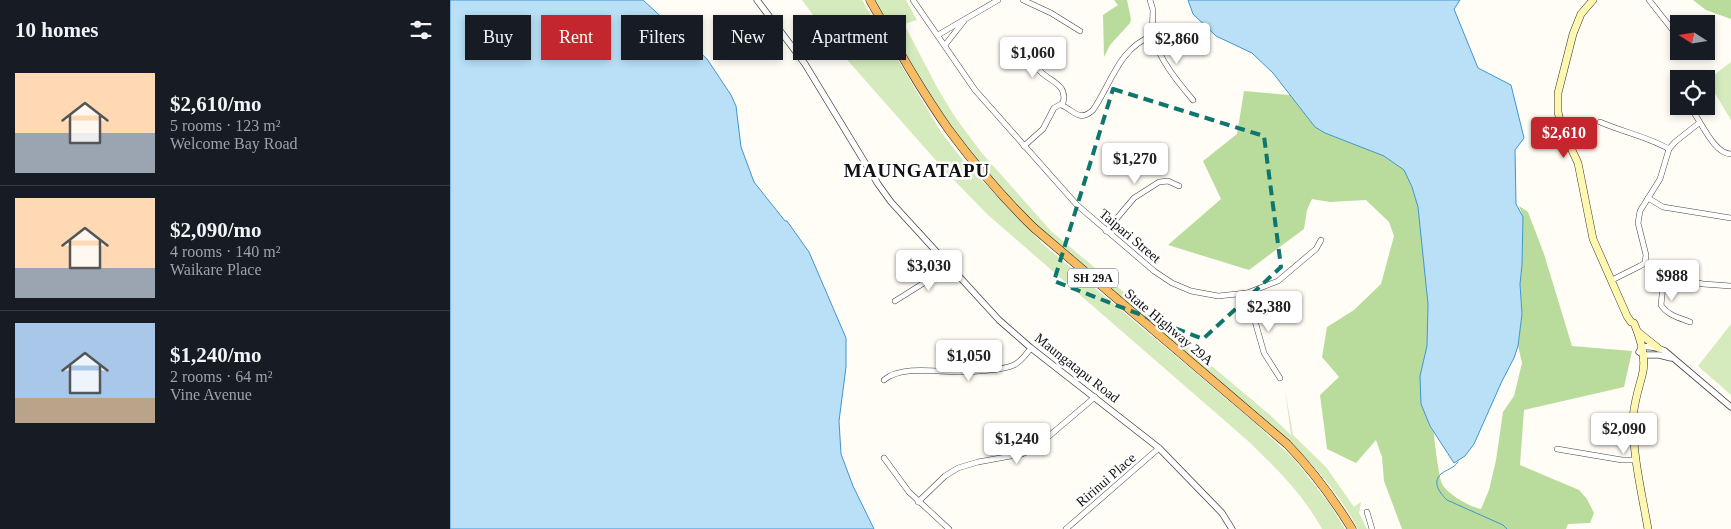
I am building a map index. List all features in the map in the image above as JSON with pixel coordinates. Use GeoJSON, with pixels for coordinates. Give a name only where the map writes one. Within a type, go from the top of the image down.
{"type":"FeatureCollection","features":[{"type":"Feature","properties":{"kind":"highway","name":"State Highway 29A"},"geometry":{"type":"LineString","coordinates":[[870,0],[935,109],[964,150],[1004,197],[1034,228],[1287,444],[1326,489],[1351,528]]}},
{"type":"Feature","properties":{"kind":"main road"},"geometry":{"type":"LineString","coordinates":[[1593,0],[1581,14],[1573,34],[1558,93],[1558,112],[1562,129],[1578,164],[1593,239],[1641,351]]}},
{"type":"Feature","properties":{"kind":"main road"},"geometry":{"type":"LineString","coordinates":[[1630,322],[1634,324],[1636,330],[1643,369],[1633,414],[1636,460],[1648,529]]}},
{"type":"Feature","properties":{"kind":"main road"},"geometry":{"type":"LineString","coordinates":[[1636,330],[1658,348]]}},
{"type":"Feature","properties":{"kind":"street","name":"Maungatapu Road"},"geometry":{"type":"LineString","coordinates":[[757,0],[805,64],[884,194],[899,211],[999,320],[1031,348],[1159,448],[1222,513],[1232,529]]}},
{"type":"Feature","properties":{"kind":"street","name":"Taipari Street"},"geometry":{"type":"LineString","coordinates":[[913,0],[974,90],[1077,205],[1154,272],[1178,286],[1218,296],[1247,293],[1278,281],[1310,254],[1321,240]]}},
{"type":"Feature","properties":{"kind":"street"},"geometry":{"type":"LineString","coordinates":[[938,35],[998,0]]}},
{"type":"Feature","properties":{"kind":"street"},"geometry":{"type":"LineString","coordinates":[[1023,0],[1051,13],[1080,31]]}},
{"type":"Feature","properties":{"kind":"street"},"geometry":{"type":"LineString","coordinates":[[1150,0],[1153,10],[1152,36],[1160,56],[1167,68],[1193,100]]}},
{"type":"Feature","properties":{"kind":"street"},"geometry":{"type":"LineString","coordinates":[[1649,0],[1670,27]]}},
{"type":"Feature","properties":{"kind":"street"},"geometry":{"type":"LineString","coordinates":[[945,45],[966,19]]}},
{"type":"Feature","properties":{"kind":"street"},"geometry":{"type":"LineString","coordinates":[[1061,105],[1076,115],[1084,116],[1089,114],[1099,102],[1128,52],[1142,40],[1152,36]]}},
{"type":"Feature","properties":{"kind":"street"},"geometry":{"type":"LineString","coordinates":[[1019,53],[1040,72],[1060,85],[1063,90],[1064,100],[1061,105],[1054,108],[1043,129],[1024,146]]}},
{"type":"Feature","properties":{"kind":"street"},"geometry":{"type":"LineString","coordinates":[[1696,115],[1699,123],[1718,149],[1723,153],[1731,154]]}},
{"type":"Feature","properties":{"kind":"street"},"geometry":{"type":"LineString","coordinates":[[1600,122],[1656,142],[1669,149]]}},
{"type":"Feature","properties":{"kind":"street"},"geometry":{"type":"LineString","coordinates":[[1612,280],[1640,266],[1644,262],[1646,255],[1639,230],[1639,216],[1643,205],[1660,179],[1669,149],[1699,123]]}},
{"type":"Feature","properties":{"kind":"street"},"geometry":{"type":"LineString","coordinates":[[1106,231],[1134,198],[1159,182],[1168,181],[1179,186]]}},
{"type":"Feature","properties":{"kind":"street"},"geometry":{"type":"LineString","coordinates":[[1648,198],[1663,207],[1731,218]]}},
{"type":"Feature","properties":{"kind":"street"},"geometry":{"type":"LineString","coordinates":[[1644,262],[1653,272],[1664,276],[1703,284],[1731,286]]}},
{"type":"Feature","properties":{"kind":"street"},"geometry":{"type":"LineString","coordinates":[[895,301],[951,266]]}},
{"type":"Feature","properties":{"kind":"street"},"geometry":{"type":"LineString","coordinates":[[1664,276],[1661,305],[1671,314],[1690,322]]}},
{"type":"Feature","properties":{"kind":"street"},"geometry":{"type":"LineString","coordinates":[[1247,293],[1264,352],[1280,378]]}},
{"type":"Feature","properties":{"kind":"street"},"geometry":{"type":"LineString","coordinates":[[884,380],[895,373],[901,372],[972,372],[1008,366],[1021,360],[1031,348]]}},
{"type":"Feature","properties":{"kind":"street"},"geometry":{"type":"LineString","coordinates":[[1641,351],[1658,348],[1665,351],[1731,407]]}},
{"type":"Feature","properties":{"kind":"street"},"geometry":{"type":"LineString","coordinates":[[1641,351],[1671,358]]}},
{"type":"Feature","properties":{"kind":"street"},"geometry":{"type":"LineString","coordinates":[[918,502],[945,476],[958,468],[978,462],[1022,454],[1035,448],[1095,397]]}},
{"type":"Feature","properties":{"kind":"street","name":"Ririnui Place"},"geometry":{"type":"LineString","coordinates":[[1066,529],[1159,448]]}},
{"type":"Feature","properties":{"kind":"street"},"geometry":{"type":"LineString","coordinates":[[1558,449],[1622,460],[1636,460]]}},
{"type":"Feature","properties":{"kind":"street"},"geometry":{"type":"LineString","coordinates":[[884,458],[918,502],[948,529]]}},
{"type":"Feature","properties":{"kind":"street"},"geometry":{"type":"LineString","coordinates":[[1367,512],[1372,529]]}},
{"type":"Feature","properties":{"kind":"highlighted area"},"geometry":{"type":"Polygon","coordinates":[[[1113,89],[1264,136],[1281,267],[1203,339],[1054,281],[1113,89]]]}},
{"type":"Feature","properties":{"kind":"green space"},"geometry":{"type":"Polygon","coordinates":[[[802,0],[862,0],[871,15],[813,15],[802,0]]]}},
{"type":"Feature","properties":{"kind":"green space"},"geometry":{"type":"Polygon","coordinates":[[[874,0],[906,0],[917,20],[906,23],[906,15],[883,15],[874,0]]]}},
{"type":"Feature","properties":{"kind":"green space"},"geometry":{"type":"Polygon","coordinates":[[[1114,0],[1127,0],[1131,19],[1130,23],[1110,45],[1104,57],[1103,15],[1118,5],[1114,0]]]}},
{"type":"Feature","properties":{"kind":"green space"},"geometry":{"type":"Polygon","coordinates":[[[1693,0],[1731,0],[1731,19],[1706,10],[1693,0]]]}},
{"type":"Feature","properties":{"kind":"green space"},"geometry":{"type":"Polygon","coordinates":[[[906,28],[955,117],[981,152],[1051,231],[1270,415],[1291,435],[1285,389],[1293,435],[1326,467],[1354,507],[1361,502],[1359,513],[1367,529],[1358,529],[1326,481],[1266,420],[1039,229],[1009,199],[986,173],[945,118],[906,54],[906,28]]]}},
{"type":"Feature","properties":{"kind":"green space"},"geometry":{"type":"Polygon","coordinates":[[[847,60],[898,60],[941,132],[966,164],[1044,245],[1255,423],[1294,459],[1329,503],[1345,529],[1322,529],[1297,493],[1247,440],[988,215],[947,173],[847,60]]]}},
{"type":"Feature","properties":{"kind":"green space"},"geometry":{"type":"Polygon","coordinates":[[[1731,62],[1731,120],[1715,93],[1715,74],[1731,62]]]}},
{"type":"Feature","properties":{"kind":"green space"},"geometry":{"type":"Polygon","coordinates":[[[1244,91],[1290,95],[1315,127],[1325,133],[1384,156],[1404,170],[1418,207],[1428,304],[1427,346],[1420,376],[1430,426],[1434,433],[1441,480],[1445,488],[1454,496],[1465,503],[1481,509],[1489,490],[1496,460],[1503,412],[1514,396],[1522,363],[1518,346],[1522,314],[1520,284],[1523,217],[1519,206],[1528,212],[1544,254],[1572,346],[1632,351],[1624,387],[1524,410],[1520,465],[1579,490],[1587,499],[1594,513],[1590,523],[1568,524],[1566,529],[1402,529],[1384,481],[1382,457],[1376,440],[1356,463],[1327,449],[1320,395],[1339,377],[1322,357],[1327,327],[1354,310],[1381,284],[1394,236],[1389,222],[1366,200],[1330,202],[1312,199],[1307,210],[1304,229],[1249,270],[1168,245],[1221,199],[1203,161],[1237,134],[1244,91]]]}},
{"type":"Feature","properties":{"kind":"green space"},"geometry":{"type":"Polygon","coordinates":[[[1731,324],[1731,395],[1698,366],[1731,324]]]}},
{"type":"Feature","properties":{"kind":"water"},"geometry":{"type":"Polygon","coordinates":[[[450,0],[643,0],[659,15],[621,15],[621,60],[703,60],[703,55],[707,59],[731,95],[736,106],[741,147],[754,182],[785,221],[787,221],[809,252],[846,338],[846,367],[839,421],[841,454],[853,486],[874,529],[450,529],[450,0]]]}},
{"type":"Feature","properties":{"kind":"water"},"geometry":{"type":"Polygon","coordinates":[[[1188,0],[1460,0],[1454,9],[1478,68],[1511,85],[1524,138],[1515,150],[1516,204],[1523,217],[1520,284],[1522,314],[1518,346],[1474,444],[1465,456],[1454,463],[1430,426],[1421,404],[1420,376],[1427,346],[1428,304],[1418,207],[1404,170],[1384,156],[1325,133],[1315,127],[1273,73],[1252,53],[1216,36],[1193,14],[1188,0]]]}},
{"type":"Feature","properties":{"kind":"waterway"},"geometry":{"type":"LineString","coordinates":[[1458,462],[1438,477],[1437,485],[1442,495],[1447,500],[1503,525],[1507,529]]}},
{"type":"Feature","properties":{"kind":"district","name":"MAUNGATAPU"},"geometry":{"type":"Point","coordinates":[917,170]}}]}
